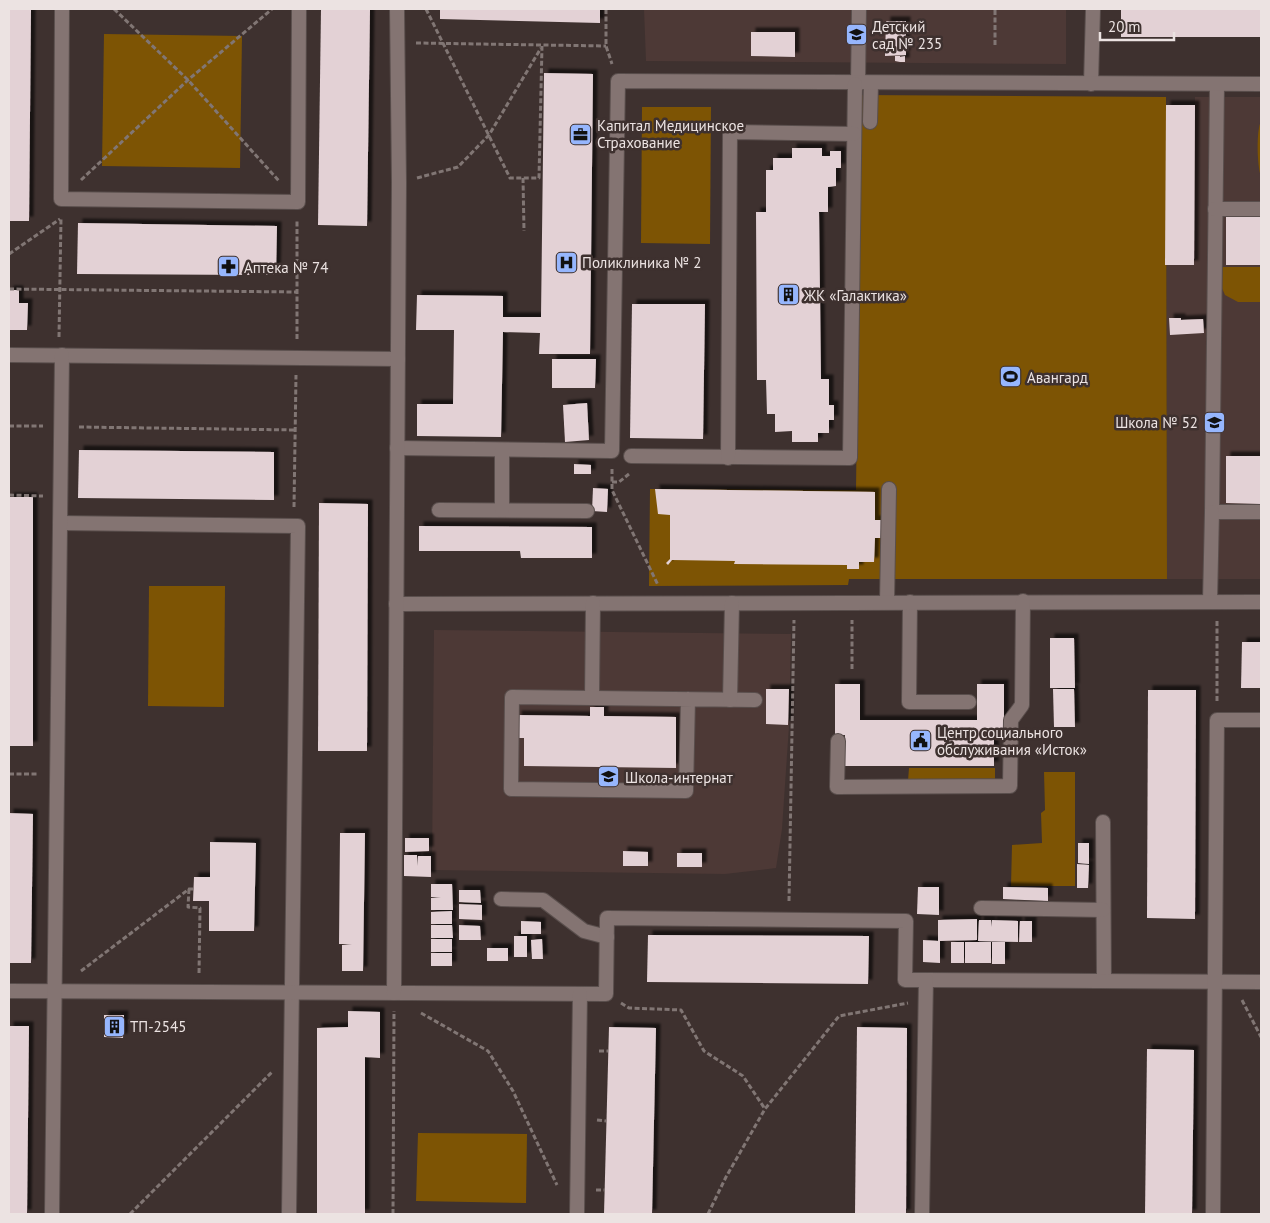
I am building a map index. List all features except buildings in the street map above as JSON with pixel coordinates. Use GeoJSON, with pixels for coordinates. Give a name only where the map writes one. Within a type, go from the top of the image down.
{"type":"FeatureCollection","features":[{"type":"Feature","properties":{"kind":"lane"},"geometry":{"type":"LineString","coordinates":[[62,9],[61,199],[298,202],[299,9]]}},
{"type":"Feature","properties":{"kind":"lane"},"geometry":{"type":"LineString","coordinates":[[394,993],[399,183],[397,9]]}},
{"type":"Feature","properties":{"kind":"lane"},"geometry":{"type":"LineString","coordinates":[[631,456],[850,458],[854,134],[861,84],[859,9]]}},
{"type":"Feature","properties":{"kind":"lane"},"geometry":{"type":"LineString","coordinates":[[1091,84],[1093,9]]}},
{"type":"Feature","properties":{"kind":"lane"},"geometry":{"type":"LineString","coordinates":[[397,448],[612,451],[618,81],[861,84],[1261,84]]}},
{"type":"Feature","properties":{"kind":"lane"},"geometry":{"type":"LineString","coordinates":[[861,84],[870,122]]}},
{"type":"Feature","properties":{"kind":"lane"},"geometry":{"type":"LineString","coordinates":[[1214,602],[1212,512],[1217,85]]}},
{"type":"Feature","properties":{"kind":"lane"},"geometry":{"type":"LineString","coordinates":[[728,458],[730,132],[854,134]]}},
{"type":"Feature","properties":{"kind":"lane"},"geometry":{"type":"LineString","coordinates":[[1215,209],[1261,209]]}},
{"type":"Feature","properties":{"kind":"lane"},"geometry":{"type":"LineString","coordinates":[[9,355],[398,359]]}},
{"type":"Feature","properties":{"kind":"lane"},"geometry":{"type":"LineString","coordinates":[[52,1214],[61,426],[60,355]]}},
{"type":"Feature","properties":{"kind":"lane"},"geometry":{"type":"LineString","coordinates":[[502,450],[502,510]]}},
{"type":"Feature","properties":{"kind":"lane"},"geometry":{"type":"LineString","coordinates":[[887,602],[889,489]]}},
{"type":"Feature","properties":{"kind":"lane"},"geometry":{"type":"LineString","coordinates":[[440,510],[587,511]]}},
{"type":"Feature","properties":{"kind":"lane"},"geometry":{"type":"LineString","coordinates":[[1212,512],[1261,512]]}},
{"type":"Feature","properties":{"kind":"lane"},"geometry":{"type":"LineString","coordinates":[[60,522],[298,526],[289,1214]]}},
{"type":"Feature","properties":{"kind":"lane"},"geometry":{"type":"LineString","coordinates":[[396,604],[1023,601],[1261,602]]}},
{"type":"Feature","properties":{"kind":"lane"},"geometry":{"type":"LineString","coordinates":[[838,740],[838,787],[1010,786],[1011,720],[1022,705],[1023,601]]}},
{"type":"Feature","properties":{"kind":"lane"},"geometry":{"type":"LineString","coordinates":[[910,602],[909,702],[969,702]]}},
{"type":"Feature","properties":{"kind":"lane"},"geometry":{"type":"LineString","coordinates":[[592,698],[593,603]]}},
{"type":"Feature","properties":{"kind":"lane"},"geometry":{"type":"LineString","coordinates":[[730,700],[732,603]]}},
{"type":"Feature","properties":{"kind":"lane"},"geometry":{"type":"LineString","coordinates":[[688,699],[686,791],[511,789],[512,697],[688,699],[730,700],[755,700]]}},
{"type":"Feature","properties":{"kind":"lane"},"geometry":{"type":"LineString","coordinates":[[1213,1214],[1217,720],[1261,720]]}},
{"type":"Feature","properties":{"kind":"lane"},"geometry":{"type":"LineString","coordinates":[[1103,822],[1104,982]]}},
{"type":"Feature","properties":{"kind":"lane"},"geometry":{"type":"LineString","coordinates":[[501,898],[543,900],[584,931],[607,937]]}},
{"type":"Feature","properties":{"kind":"lane"},"geometry":{"type":"LineString","coordinates":[[981,908],[1103,910]]}},
{"type":"Feature","properties":{"kind":"lane"},"geometry":{"type":"LineString","coordinates":[[9,991],[606,994],[607,918],[906,921],[905,980],[1261,982]]}},
{"type":"Feature","properties":{"kind":"lane"},"geometry":{"type":"LineString","coordinates":[[922,1214],[926,980]]}},
{"type":"Feature","properties":{"kind":"lane"},"geometry":{"type":"LineString","coordinates":[[577,1214],[580,994]]}},
{"type":"Feature","properties":{"kind":"path"},"geometry":{"type":"LineString","coordinates":[[114,9],[188,80],[298,202],[294,526]]}},
{"type":"Feature","properties":{"kind":"path"},"geometry":{"type":"LineString","coordinates":[[60,355],[61,199],[188,80],[272,9]]}},
{"type":"Feature","properties":{"kind":"path"},"geometry":{"type":"LineString","coordinates":[[426,9],[510,178],[539,178],[542,46]]}},
{"type":"Feature","properties":{"kind":"path"},"geometry":{"type":"LineString","coordinates":[[606,9],[606,46],[618,81]]}},
{"type":"Feature","properties":{"kind":"path"},"geometry":{"type":"LineString","coordinates":[[995,9],[995,45]]}},
{"type":"Feature","properties":{"kind":"path"},"geometry":{"type":"LineString","coordinates":[[398,43],[606,46]]}},
{"type":"Feature","properties":{"kind":"path"},"geometry":{"type":"LineString","coordinates":[[399,183],[458,167],[489,135],[542,46]]}},
{"type":"Feature","properties":{"kind":"path"},"geometry":{"type":"LineString","coordinates":[[523,178],[524,231]]}},
{"type":"Feature","properties":{"kind":"path"},"geometry":{"type":"LineString","coordinates":[[9,254],[60,218]]}},
{"type":"Feature","properties":{"kind":"path"},"geometry":{"type":"LineString","coordinates":[[9,289],[297,292]]}},
{"type":"Feature","properties":{"kind":"path"},"geometry":{"type":"LineString","coordinates":[[9,426],[296,430]]}},
{"type":"Feature","properties":{"kind":"path"},"geometry":{"type":"LineString","coordinates":[[612,490],[658,586],[658,603]]}},
{"type":"Feature","properties":{"kind":"path"},"geometry":{"type":"LineString","coordinates":[[9,496],[60,496]]}},
{"type":"Feature","properties":{"kind":"path"},"geometry":{"type":"LineString","coordinates":[[788,920],[794,602]]}},
{"type":"Feature","properties":{"kind":"path"},"geometry":{"type":"LineString","coordinates":[[852,602],[852,669]]}},
{"type":"Feature","properties":{"kind":"path"},"geometry":{"type":"LineString","coordinates":[[1214,602],[1217,720]]}},
{"type":"Feature","properties":{"kind":"path"},"geometry":{"type":"LineString","coordinates":[[9,774],[57,774]]}},
{"type":"Feature","properties":{"kind":"path"},"geometry":{"type":"LineString","coordinates":[[55,992],[191,889],[188,907],[200,908],[199,992]]}},
{"type":"Feature","properties":{"kind":"path"},"geometry":{"type":"LineString","coordinates":[[1232,982],[1261,1037]]}},
{"type":"Feature","properties":{"kind":"path"},"geometry":{"type":"LineString","coordinates":[[393,1214],[394,993]]}},
{"type":"Feature","properties":{"kind":"path"},"geometry":{"type":"LineString","coordinates":[[606,994],[630,1008],[681,1010],[704,1051],[743,1076],[764,1109]]}},
{"type":"Feature","properties":{"kind":"path"},"geometry":{"type":"LineString","coordinates":[[708,1214],[726,1177],[764,1109],[839,1016],[925,999]]}},
{"type":"Feature","properties":{"kind":"path"},"geometry":{"type":"LineString","coordinates":[[420,1012],[488,1051],[513,1090],[558,1188]]}},
{"type":"Feature","properties":{"kind":"path"},"geometry":{"type":"LineString","coordinates":[[130,1214],[290,1053]]}},
{"type":"Feature","properties":{"kind":"shaded area","name":"Детский сад № 235"},"geometry":{"type":"Polygon","coordinates":[[[644,9],[1066,9],[1066,64],[646,61],[644,9]]]}},
{"type":"Feature","properties":{"kind":"shaded area"},"geometry":{"type":"Polygon","coordinates":[[[104,34],[242,36],[240,168],[102,166],[104,34]]]}},
{"type":"Feature","properties":{"kind":"shaded area","name":"Авангард"},"geometry":{"type":"Polygon","coordinates":[[[861,95],[1166,97],[1167,579],[849,579],[848,585],[649,586],[650,489],[856,490],[861,95]]]}},
{"type":"Feature","properties":{"kind":"shaded area","name":"Школа № 52"},"geometry":{"type":"Polygon","coordinates":[[[1195,97],[1261,97],[1261,579],[1167,579],[1166,105],[1195,105],[1195,97]]]}},
{"type":"Feature","properties":{"kind":"shaded area"},"geometry":{"type":"Polygon","coordinates":[[[642,107],[711,107],[710,244],[641,243],[642,107]]]}},
{"type":"Feature","properties":{"kind":"shaded area"},"geometry":{"type":"Polygon","coordinates":[[[1261,121],[1261,177],[1258,132],[1261,121]]]}},
{"type":"Feature","properties":{"kind":"shaded area"},"geometry":{"type":"Polygon","coordinates":[[[1221,267],[1261,267],[1261,302],[1238,302],[1225,295],[1221,286],[1221,267]]]}},
{"type":"Feature","properties":{"kind":"shaded area"},"geometry":{"type":"Polygon","coordinates":[[[149,586],[225,586],[224,707],[148,706],[149,586]]]}},
{"type":"Feature","properties":{"kind":"shaded area","name":"Школа-интернат"},"geometry":{"type":"Polygon","coordinates":[[[434,630],[791,634],[789,726],[782,829],[776,868],[725,874],[432,870],[434,630]]]}},
{"type":"Feature","properties":{"kind":"shaded area"},"geometry":{"type":"Polygon","coordinates":[[[909,768],[995,768],[995,782],[908,781],[909,768]]]}},
{"type":"Feature","properties":{"kind":"shaded area"},"geometry":{"type":"Polygon","coordinates":[[[1044,772],[1075,772],[1075,886],[1011,886],[1012,845],[1042,843],[1041,813],[1045,810],[1044,772]]]}},
{"type":"Feature","properties":{"kind":"shaded area"},"geometry":{"type":"Polygon","coordinates":[[[418,1133],[527,1134],[526,1203],[416,1201],[418,1133]]]}},
{"type":"Feature","properties":{"kind":"place","name":"Детский сад № 235"},"geometry":{"type":"Point","coordinates":[856,35]}},
{"type":"Feature","properties":{"kind":"place","name":"Капитал Медицинское Страхование"},"geometry":{"type":"Point","coordinates":[581,134]}},
{"type":"Feature","properties":{"kind":"place","name":"Поликлиника № 2"},"geometry":{"type":"Point","coordinates":[566,262]}},
{"type":"Feature","properties":{"kind":"place","name":"Аптека № 74"},"geometry":{"type":"Point","coordinates":[228,267]}},
{"type":"Feature","properties":{"kind":"place","name":"ЖК «Галактика»"},"geometry":{"type":"Point","coordinates":[788,295]}},
{"type":"Feature","properties":{"kind":"place","name":"Авангард"},"geometry":{"type":"Point","coordinates":[1011,377]}},
{"type":"Feature","properties":{"kind":"place","name":"Школа № 52"},"geometry":{"type":"Point","coordinates":[1214,422]}},
{"type":"Feature","properties":{"kind":"place","name":"Центр социального обслуживания «Исток»"},"geometry":{"type":"Point","coordinates":[921,741]}},
{"type":"Feature","properties":{"kind":"place","name":"Школа-интернат"},"geometry":{"type":"Point","coordinates":[609,777]}},
{"type":"Feature","properties":{"kind":"place","name":"ТП-2545"},"geometry":{"type":"Point","coordinates":[114,1026]}}]}
